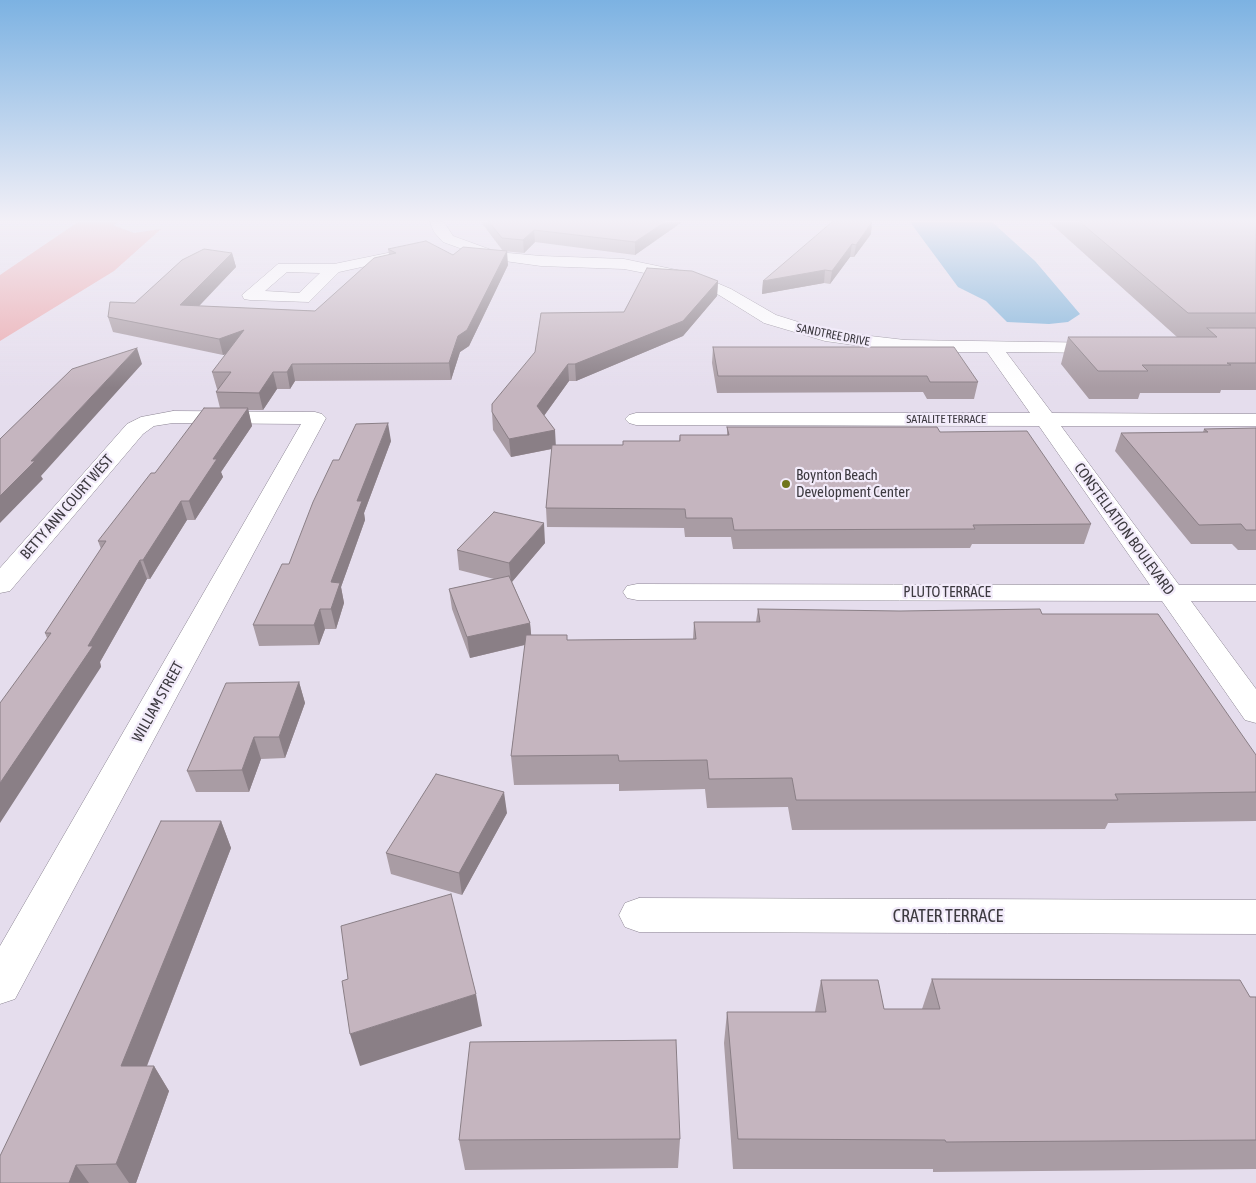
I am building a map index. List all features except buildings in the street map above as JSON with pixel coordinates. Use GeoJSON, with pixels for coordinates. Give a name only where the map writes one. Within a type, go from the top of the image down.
{"type":"FeatureCollection","features":[{"type":"Feature","properties":{"kind":"street","name":"SANDTREE DRIVE"},"geometry":{"type":"LineString","coordinates":[[688,277],[709,284],[770,319],[825,336],[886,345],[1118,347]]}},
{"type":"Feature","properties":{"kind":"street","name":"CONSTELLATION BOULEVARD"},"geometry":{"type":"LineString","coordinates":[[993,347],[1256,712]]}},
{"type":"Feature","properties":{"kind":"street","name":"BETTY ANN COURT WEST"},"geometry":{"type":"LineString","coordinates":[[0,585],[135,429],[148,422],[173,417],[316,418]]}},
{"type":"Feature","properties":{"kind":"street","name":"WILLIAM STREET"},"geometry":{"type":"LineString","coordinates":[[0,985],[316,418]]}},
{"type":"Feature","properties":{"kind":"street","name":"SATALITE TERRACE"},"geometry":{"type":"LineString","coordinates":[[636,419],[1256,420]]}},
{"type":"Feature","properties":{"kind":"street","name":"PLUTO TERRACE"},"geometry":{"type":"LineString","coordinates":[[637,592],[1256,593]]}},
{"type":"Feature","properties":{"kind":"street","name":"CRATER TERRACE"},"geometry":{"type":"LineString","coordinates":[[639,915],[1256,917]]}},
{"type":"Feature","properties":{"kind":"shaded area"},"geometry":{"type":"Polygon","coordinates":[[[0,277],[104,277],[0,341],[0,277]]]}},
{"type":"Feature","properties":{"kind":"water"},"geometry":{"type":"Polygon","coordinates":[[[951,277],[1049,277],[1080,314],[1068,322],[1049,324],[1007,322],[986,301],[958,287],[951,277]]]}},
{"type":"Feature","properties":{"kind":"place","name":"Boynton Beach Development Center"},"geometry":{"type":"Point","coordinates":[786,484]}}]}
